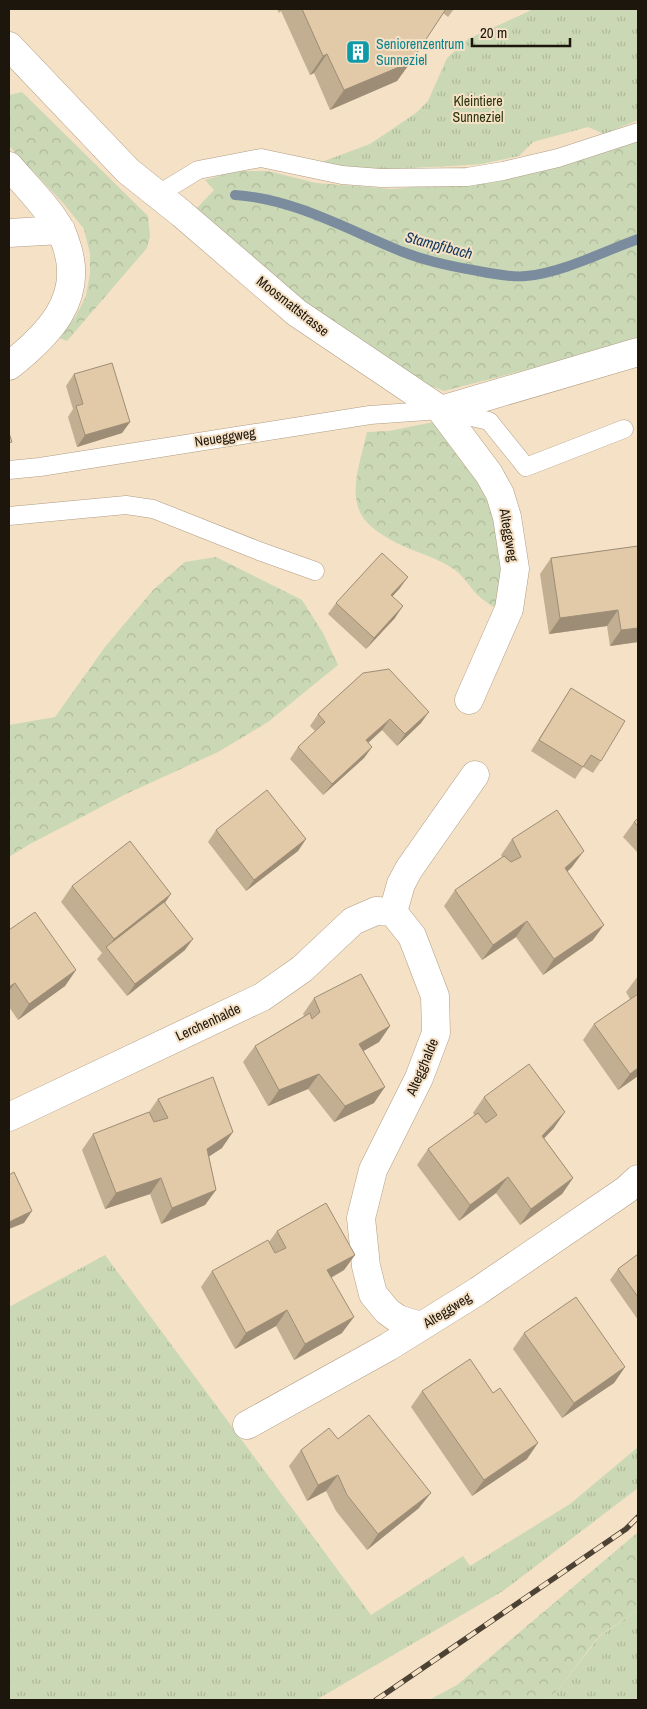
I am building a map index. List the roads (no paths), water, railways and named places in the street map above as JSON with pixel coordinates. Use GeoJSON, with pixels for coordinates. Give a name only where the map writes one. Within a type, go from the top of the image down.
{"type":"FeatureCollection","features":[{"type":"Feature","properties":{"kind":"street","name":"Moosmattstrasse"},"geometry":{"type":"LineString","coordinates":[[14,61],[128,171],[182,214],[297,313],[441,410]]}},
{"type":"Feature","properties":{"kind":"street"},"geometry":{"type":"LineString","coordinates":[[9,166],[61,230],[72,272],[70,290],[62,310],[50,328],[34,345],[9,366]]}},
{"type":"Feature","properties":{"kind":"street"},"geometry":{"type":"LineString","coordinates":[[9,233],[61,230]]}},
{"type":"Feature","properties":{"kind":"street"},"geometry":{"type":"LineString","coordinates":[[441,410],[638,352]]}},
{"type":"Feature","properties":{"kind":"street","name":"Alteggweg"},"geometry":{"type":"LineString","coordinates":[[441,410],[481,461],[500,494],[507,517],[514,557],[514,574],[509,609],[469,700]]}},
{"type":"Feature","properties":{"kind":"street"},"geometry":{"type":"LineString","coordinates":[[393,912],[401,884],[409,869],[475,775]]}},
{"type":"Feature","properties":{"kind":"street","name":"Lerchenhalde"},"geometry":{"type":"LineString","coordinates":[[9,1117],[262,997],[302,969],[354,922],[376,911],[393,912]]}},
{"type":"Feature","properties":{"kind":"street","name":"Altegghalde"},"geometry":{"type":"LineString","coordinates":[[393,912],[412,936],[435,996],[436,1032],[420,1078],[373,1170],[360,1218],[366,1266],[373,1294],[387,1311],[398,1319],[420,1326]]}},
{"type":"Feature","properties":{"kind":"street","name":"Alteggweg"},"geometry":{"type":"LineString","coordinates":[[247,1425],[352,1368],[478,1290],[626,1190],[638,1179]]}},
{"type":"Feature","properties":{"kind":"lane"},"geometry":{"type":"LineString","coordinates":[[157,195],[198,170],[261,158],[342,175],[380,178],[467,177],[558,158],[638,132]]}},
{"type":"Feature","properties":{"kind":"lane","name":"Neueggweg"},"geometry":{"type":"LineString","coordinates":[[9,470],[40,467],[370,415],[441,410],[490,421],[526,467],[624,429]]}},
{"type":"Feature","properties":{"kind":"lane"},"geometry":{"type":"LineString","coordinates":[[9,516],[15,517],[126,505],[153,509],[315,571]]}},
{"type":"Feature","properties":{"kind":"waterway","name":"Stampfibach"},"geometry":{"type":"LineString","coordinates":[[235,195],[279,202],[300,209],[420,258],[456,267],[507,276],[526,276],[554,271],[638,239]]}},
{"type":"Feature","properties":{"kind":"railway"},"geometry":{"type":"LineString","coordinates":[[376,1700],[626,1529],[638,1517]]}},
{"type":"Feature","properties":{"kind":"place","name":"Seniorenzentrum Sunneziel"},"geometry":{"type":"Point","coordinates":[358,52]}},
{"type":"Feature","properties":{"kind":"park label","name":"Kleintiere Sunneziel"},"geometry":{"type":"Point","coordinates":[478,109]}}]}
